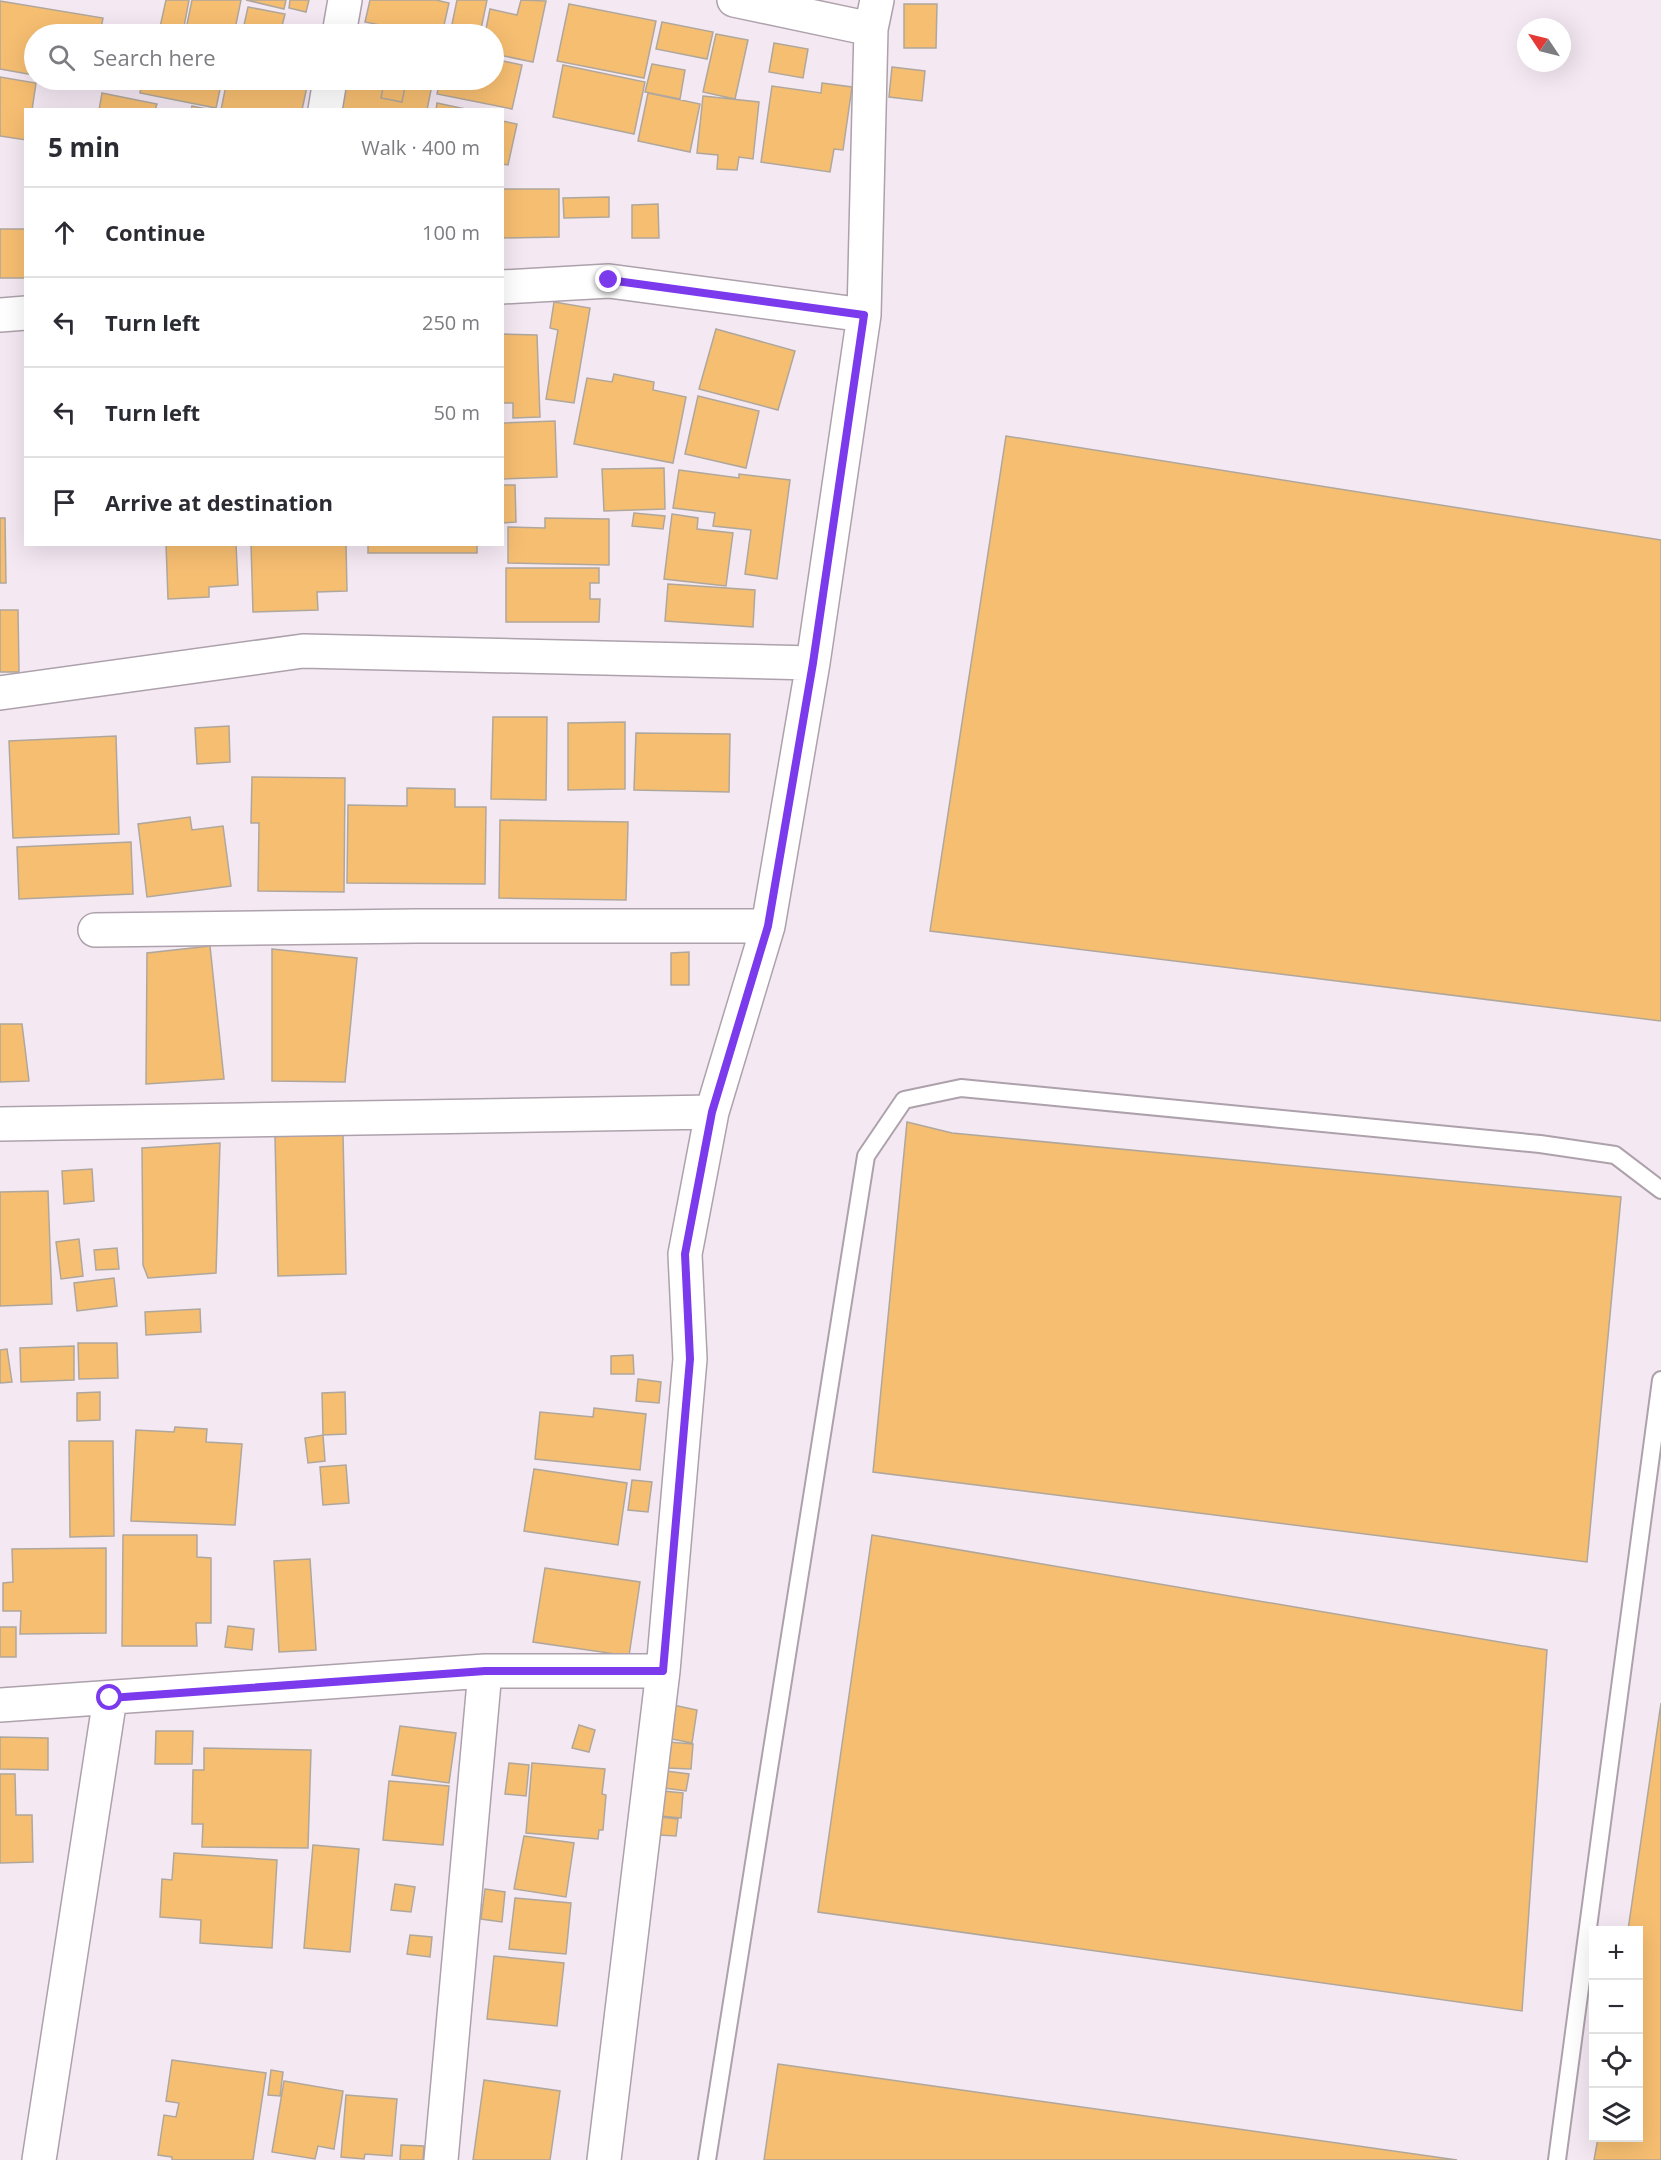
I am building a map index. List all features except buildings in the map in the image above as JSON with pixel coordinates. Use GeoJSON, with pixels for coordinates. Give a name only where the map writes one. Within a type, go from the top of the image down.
{"type":"FeatureCollection","features":[{"type":"Feature","properties":{"kind":"street"},"geometry":{"type":"LineString","coordinates":[[341,24],[345,0]]}},
{"type":"Feature","properties":{"kind":"street"},"geometry":{"type":"LineString","coordinates":[[604,2160],[663,1671],[690,1359],[685,1254],[712,1112],[768,926],[813,663],[864,315],[874,14],[734,0]]}},
{"type":"Feature","properties":{"kind":"street"},"geometry":{"type":"LineString","coordinates":[[325,108],[328,90]]}},
{"type":"Feature","properties":{"kind":"street"},"geometry":{"type":"LineString","coordinates":[[504,286],[609,280],[864,315]]}},
{"type":"Feature","properties":{"kind":"street"},"geometry":{"type":"LineString","coordinates":[[0,315],[24,314]]}},
{"type":"Feature","properties":{"kind":"street"},"geometry":{"type":"LineString","coordinates":[[0,693],[303,651],[813,663]]}},
{"type":"Feature","properties":{"kind":"street"},"geometry":{"type":"LineString","coordinates":[[95,930],[416,926],[768,926]]}},
{"type":"Feature","properties":{"kind":"street"},"geometry":{"type":"LineString","coordinates":[[0,1124],[712,1112]]}},
{"type":"Feature","properties":{"kind":"street"},"geometry":{"type":"LineString","coordinates":[[0,1704],[485,1671],[663,1671]]}},
{"type":"Feature","properties":{"kind":"street"},"geometry":{"type":"LineString","coordinates":[[441,2160],[485,1671]]}},
{"type":"Feature","properties":{"kind":"street"},"geometry":{"type":"LineString","coordinates":[[39,2160],[110,1698]]}},
{"type":"Feature","properties":{"kind":"lane"},"geometry":{"type":"LineString","coordinates":[[707,2160],[866,1156],[904,1100],[961,1088],[1540,1144],[1615,1155],[1661,1190]]}},
{"type":"Feature","properties":{"kind":"lane"},"geometry":{"type":"LineString","coordinates":[[1557,2160],[1661,1380]]}},
{"type":"Feature","properties":{"kind":"route"},"geometry":{"type":"LineString","coordinates":[[110,1698],[485,1671],[663,1671],[690,1359],[685,1254],[712,1112],[768,926],[813,663],[864,315],[609,280]]}}]}
